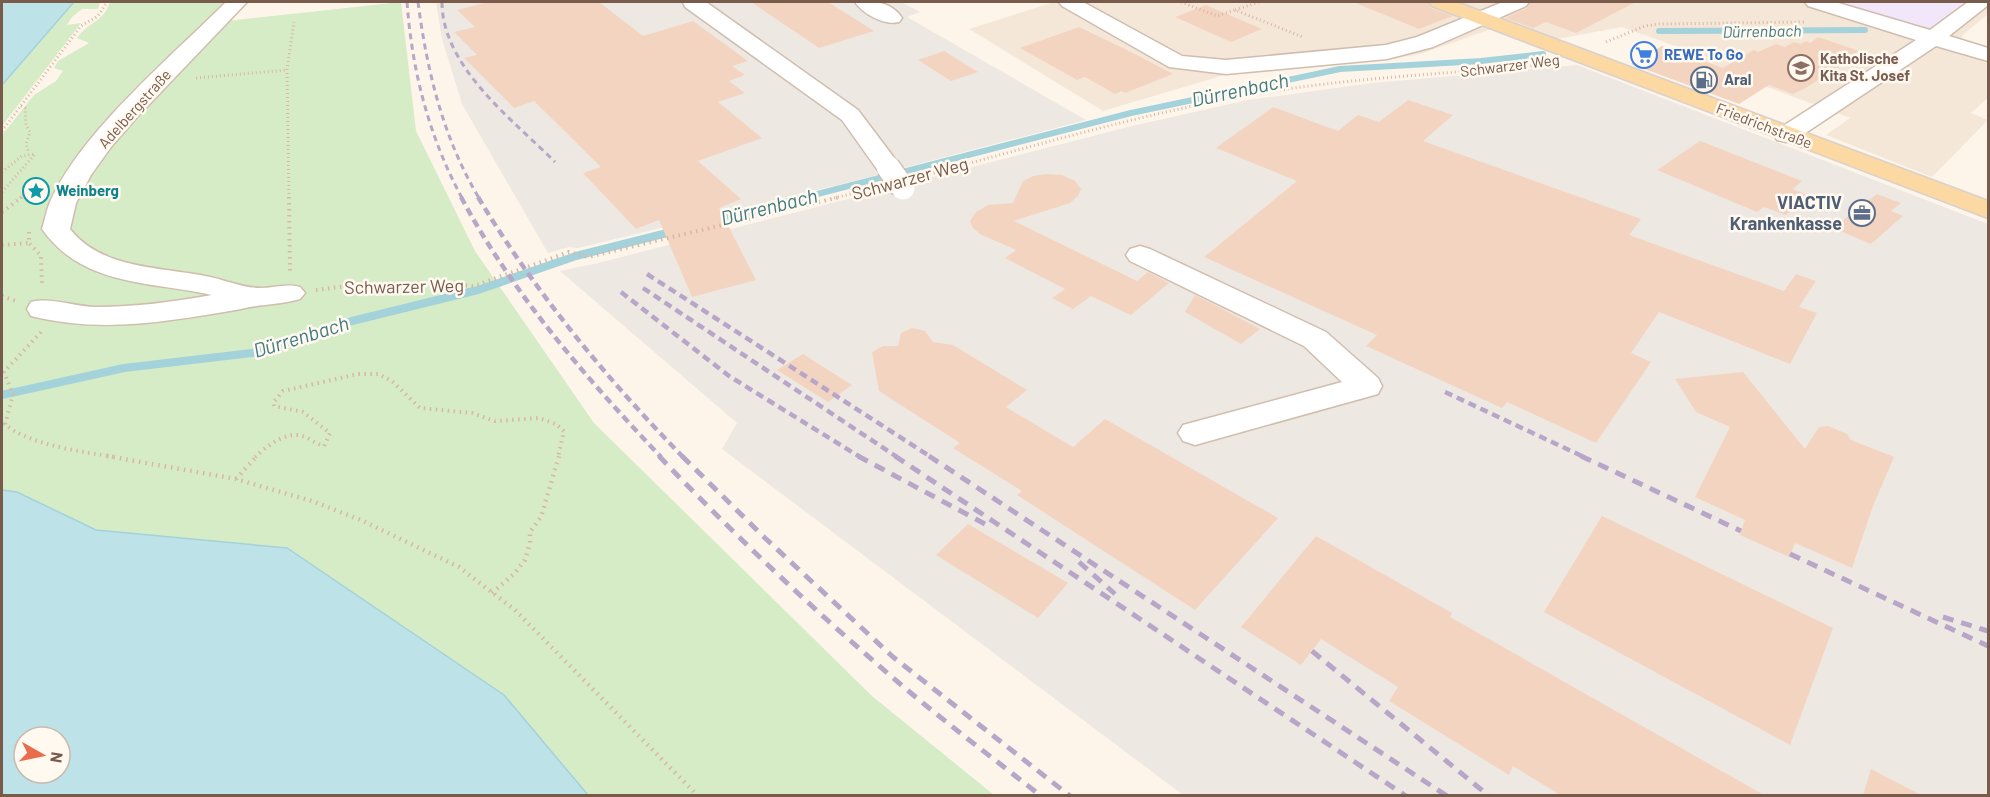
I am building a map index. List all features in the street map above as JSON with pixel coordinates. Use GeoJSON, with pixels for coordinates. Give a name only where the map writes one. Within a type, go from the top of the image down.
{"type":"FeatureCollection","features":[{"type":"Feature","properties":{"kind":"main road","name":"Friedrichstraße"},"geometry":{"type":"LineString","coordinates":[[1439,2],[1989,210]]}},
{"type":"Feature","properties":{"kind":"street","name":"Adelbergstraße"},"geometry":{"type":"LineString","coordinates":[[43,229],[86,164],[129,112],[237,2]]}},
{"type":"Feature","properties":{"kind":"street"},"geometry":{"type":"LineString","coordinates":[[696,2],[692,3],[850,115],[897,180]]}},
{"type":"Feature","properties":{"kind":"street"},"geometry":{"type":"LineString","coordinates":[[865,2],[892,18]]}},
{"type":"Feature","properties":{"kind":"street"},"geometry":{"type":"LineString","coordinates":[[1069,2],[1177,62],[1226,67],[1387,52],[1410,47],[1519,2]]}},
{"type":"Feature","properties":{"kind":"street"},"geometry":{"type":"LineString","coordinates":[[1786,135],[1934,38],[1980,2]]}},
{"type":"Feature","properties":{"kind":"street"},"geometry":{"type":"LineString","coordinates":[[1814,12],[1934,38],[1989,55]]}},
{"type":"Feature","properties":{"kind":"street"},"geometry":{"type":"LineString","coordinates":[[43,229],[99,264],[198,296],[258,297],[290,293]]}},
{"type":"Feature","properties":{"kind":"street"},"geometry":{"type":"LineString","coordinates":[[1140,255],[1315,339],[1366,386],[1195,433]]}},
{"type":"Feature","properties":{"kind":"street"},"geometry":{"type":"LineString","coordinates":[[47,310],[76,316],[157,313],[198,296]]}},
{"type":"Feature","properties":{"kind":"path"},"geometry":{"type":"LineString","coordinates":[[2,131],[81,26],[98,16],[106,2]]}},
{"type":"Feature","properties":{"kind":"path"},"geometry":{"type":"LineString","coordinates":[[1181,2],[1216,16],[1259,2]]}},
{"type":"Feature","properties":{"kind":"path"},"geometry":{"type":"LineString","coordinates":[[1235,10],[1308,39]]}},
{"type":"Feature","properties":{"kind":"path","name":"Schwarzer Weg"},"geometry":{"type":"LineString","coordinates":[[290,293],[366,285],[429,283],[474,286],[569,252],[588,257],[1243,94],[1368,79],[1552,64],[1579,56],[1618,36],[1645,26],[1814,12]]}},
{"type":"Feature","properties":{"kind":"path"},"geometry":{"type":"LineString","coordinates":[[290,293],[287,70],[294,22]]}},
{"type":"Feature","properties":{"kind":"path"},"geometry":{"type":"LineString","coordinates":[[159,81],[287,70]]}},
{"type":"Feature","properties":{"kind":"path"},"geometry":{"type":"LineString","coordinates":[[2,192],[35,156],[29,153],[26,144],[30,132],[26,125],[25,108],[21,106]]}},
{"type":"Feature","properties":{"kind":"path"},"geometry":{"type":"LineString","coordinates":[[2,172],[29,153]]}},
{"type":"Feature","properties":{"kind":"path"},"geometry":{"type":"LineString","coordinates":[[2,212],[32,189],[44,186],[47,187],[46,190]]}},
{"type":"Feature","properties":{"kind":"path"},"geometry":{"type":"LineString","coordinates":[[29,243],[28,236],[43,229]]}},
{"type":"Feature","properties":{"kind":"path"},"geometry":{"type":"LineString","coordinates":[[2,245],[29,243],[38,248],[42,257],[47,310],[41,332],[4,372],[6,381],[12,389],[13,398],[5,411],[5,424],[14,432],[68,449],[236,479],[315,502],[363,521],[459,567],[515,610],[698,795]]}},
{"type":"Feature","properties":{"kind":"path"},"geometry":{"type":"LineString","coordinates":[[236,479],[248,464],[285,437],[301,435],[316,445],[324,446],[330,433],[318,426],[312,417],[274,406],[273,403],[283,391],[307,388],[367,373],[379,374],[391,380],[407,401],[427,410],[478,415],[492,422],[530,416],[555,422],[564,431],[563,441],[542,517],[530,532],[527,559],[492,593]]}},
{"type":"Feature","properties":{"kind":"shaded area"},"geometry":{"type":"Polygon","coordinates":[[[436,2],[901,2],[920,12],[907,17],[1086,120],[846,183],[578,248],[569,247],[548,253],[462,104],[442,39],[436,2]]]}},
{"type":"Feature","properties":{"kind":"shaded area"},"geometry":{"type":"Polygon","coordinates":[[[1049,2],[1988,2],[1988,14],[1964,34],[1952,50],[1988,63],[1988,98],[1971,113],[1988,120],[1932,177],[1826,135],[1850,118],[1706,64],[1706,57],[1622,27],[1552,40],[1509,23],[1420,54],[1386,60],[1235,72],[1103,111],[969,29],[1051,3],[1049,2]]]}},
{"type":"Feature","properties":{"kind":"shaded area"},"geometry":{"type":"Polygon","coordinates":[[[1836,2],[1971,2],[1932,31],[1836,2]]]}},
{"type":"Feature","properties":{"kind":"shaded area"},"geometry":{"type":"Polygon","coordinates":[[[1577,65],[1988,224],[1988,795],[1183,795],[722,449],[737,423],[560,271],[1132,126],[1248,100],[1373,83],[1577,65]]]}},
{"type":"Feature","properties":{"kind":"green space"},"geometry":{"type":"Polygon","coordinates":[[[74,2],[100,2],[98,9],[82,9],[72,17],[67,25],[81,23],[2,126],[2,85],[74,2]]]}},
{"type":"Feature","properties":{"kind":"green space"},"geometry":{"type":"Polygon","coordinates":[[[110,2],[231,2],[101,136],[64,210],[122,127],[227,21],[401,2],[416,131],[475,251],[594,423],[872,696],[994,795],[588,795],[504,695],[287,548],[96,530],[17,493],[2,490],[2,135],[34,95],[56,81],[63,71],[54,68],[58,61],[89,43],[77,38],[103,14],[110,2]]]}},
{"type":"Feature","properties":{"kind":"water"},"geometry":{"type":"Polygon","coordinates":[[[2,2],[74,2],[2,85],[2,2]]]}},
{"type":"Feature","properties":{"kind":"water"},"geometry":{"type":"Polygon","coordinates":[[[2,490],[17,492],[96,530],[287,548],[504,695],[588,795],[2,795],[2,490]]]}},
{"type":"Feature","properties":{"kind":"building"},"geometry":{"type":"Polygon","coordinates":[[[488,2],[599,2],[643,36],[693,21],[748,61],[732,66],[745,75],[729,81],[745,93],[718,102],[762,138],[698,161],[741,199],[719,208],[756,280],[692,297],[659,220],[636,229],[583,173],[601,167],[534,101],[514,108],[464,58],[477,55],[454,32],[475,27],[457,10],[488,2]]]}},
{"type":"Feature","properties":{"kind":"building"},"geometry":{"type":"Polygon","coordinates":[[[751,2],[828,2],[874,31],[819,48],[751,2]]]}},
{"type":"Feature","properties":{"kind":"building"},"geometry":{"type":"Polygon","coordinates":[[[1353,2],[1427,2],[1431,8],[1453,16],[1419,29],[1353,2]]]}},
{"type":"Feature","properties":{"kind":"building"},"geometry":{"type":"Polygon","coordinates":[[[1531,2],[1636,2],[1576,33],[1546,22],[1533,28],[1505,18],[1527,8],[1531,2]]]}},
{"type":"Feature","properties":{"kind":"building"},"geometry":{"type":"Polygon","coordinates":[[[1206,5],[1262,29],[1231,42],[1175,17],[1206,5]]]}},
{"type":"Feature","properties":{"kind":"building"},"geometry":{"type":"Polygon","coordinates":[[[1079,27],[1173,74],[1125,93],[1121,91],[1115,94],[1085,77],[1077,80],[1020,48],[1079,27]]]}},
{"type":"Feature","properties":{"kind":"building"},"geometry":{"type":"Polygon","coordinates":[[[1818,37],[1859,51],[1848,58],[1851,59],[1793,94],[1769,85],[1739,104],[1631,64],[1662,46],[1723,68],[1754,50],[1758,52],[1776,44],[1785,47],[1794,42],[1810,43],[1818,37]]]}},
{"type":"Feature","properties":{"kind":"building"},"geometry":{"type":"Polygon","coordinates":[[[944,51],[978,72],[951,81],[918,60],[944,51]]]}},
{"type":"Feature","properties":{"kind":"building"},"geometry":{"type":"Polygon","coordinates":[[[1408,100],[1453,115],[1423,141],[1641,219],[1629,235],[1784,291],[1796,274],[1816,281],[1799,307],[1817,313],[1790,364],[1659,312],[1631,353],[1651,362],[1596,443],[1507,402],[1502,408],[1366,346],[1377,335],[1204,257],[1297,181],[1216,148],[1273,107],[1338,131],[1358,115],[1379,122],[1408,100]]]}},
{"type":"Feature","properties":{"kind":"building"},"geometry":{"type":"Polygon","coordinates":[[[1700,141],[1802,181],[1793,189],[1809,196],[1786,215],[1764,207],[1757,212],[1657,170],[1700,141]]]}},
{"type":"Feature","properties":{"kind":"building"},"geometry":{"type":"Polygon","coordinates":[[[1062,175],[1075,181],[1081,189],[1078,196],[1070,203],[1014,221],[1137,281],[1148,272],[1169,283],[1131,315],[1091,296],[1073,309],[1052,298],[1065,289],[1005,258],[1016,250],[980,234],[973,228],[970,221],[976,212],[988,205],[1013,203],[1023,181],[1033,176],[1062,175]]]}},
{"type":"Feature","properties":{"kind":"building"},"geometry":{"type":"Polygon","coordinates":[[[1877,194],[1901,203],[1891,211],[1903,216],[1871,244],[1833,228],[1877,194]]]}},
{"type":"Feature","properties":{"kind":"building"},"geometry":{"type":"Polygon","coordinates":[[[1195,295],[1260,329],[1241,344],[1185,312],[1195,295]]]}},
{"type":"Feature","properties":{"kind":"building"},"geometry":{"type":"Polygon","coordinates":[[[912,328],[925,331],[933,342],[953,345],[1027,390],[1006,407],[1073,447],[1105,419],[1278,518],[1195,610],[1017,495],[1022,491],[953,448],[960,443],[879,391],[872,352],[883,346],[898,346],[901,333],[912,328]]]}},
{"type":"Feature","properties":{"kind":"building"},"geometry":{"type":"Polygon","coordinates":[[[803,354],[852,385],[828,402],[777,370],[803,354]]]}},
{"type":"Feature","properties":{"kind":"building"},"geometry":{"type":"Polygon","coordinates":[[[1743,372],[1805,449],[1819,427],[1828,426],[1847,434],[1851,440],[1894,457],[1873,506],[1852,568],[1795,543],[1789,557],[1740,535],[1745,520],[1695,497],[1730,427],[1696,412],[1675,379],[1743,372]]]}},
{"type":"Feature","properties":{"kind":"building"},"geometry":{"type":"Polygon","coordinates":[[[1602,516],[1833,628],[1790,745],[1544,612],[1602,516]]]}},
{"type":"Feature","properties":{"kind":"building"},"geometry":{"type":"Polygon","coordinates":[[[968,524],[1068,583],[1038,618],[936,555],[968,524]]]}},
{"type":"Feature","properties":{"kind":"building"},"geometry":{"type":"Polygon","coordinates":[[[1316,536],[1452,613],[1450,617],[1764,795],[1560,795],[1513,766],[1509,775],[1389,701],[1398,687],[1321,639],[1301,665],[1241,627],[1316,536]]]}},
{"type":"Feature","properties":{"kind":"building"},"geometry":{"type":"Polygon","coordinates":[[[1871,769],[1921,795],[1863,795],[1871,769]]]}},
{"type":"Feature","properties":{"kind":"waterway","name":"Dürrenbach"},"geometry":{"type":"LineString","coordinates":[[1659,31],[1865,30]]}},
{"type":"Feature","properties":{"kind":"waterway","name":"Dürrenbach"},"geometry":{"type":"LineString","coordinates":[[802,198],[1131,113],[1340,69],[1481,61],[1543,54]]}},
{"type":"Feature","properties":{"kind":"waterway","name":"Dürrenbach"},"geometry":{"type":"LineString","coordinates":[[714,221],[808,197]]}},
{"type":"Feature","properties":{"kind":"waterway","name":"Dürrenbach"},"geometry":{"type":"LineString","coordinates":[[2,395],[124,368],[252,353],[352,321],[478,290],[576,256],[675,231]]}},
{"type":"Feature","properties":{"kind":"railway"},"geometry":{"type":"LineString","coordinates":[[407,2],[413,53],[424,103],[440,151],[462,198]]}},
{"type":"Feature","properties":{"kind":"railway"},"geometry":{"type":"LineString","coordinates":[[418,2],[426,53],[438,103],[456,152],[479,198]]}},
{"type":"Feature","properties":{"kind":"railway"},"geometry":{"type":"LineString","coordinates":[[442,2],[445,26],[454,49],[467,70],[501,110],[555,162]]}},
{"type":"Feature","properties":{"kind":"railway"},"geometry":{"type":"LineString","coordinates":[[461,197],[503,267],[527,301],[605,397],[661,457]]}},
{"type":"Feature","properties":{"kind":"railway"},"geometry":{"type":"LineString","coordinates":[[478,197],[523,267],[573,333],[626,396],[683,457]]}},
{"type":"Feature","properties":{"kind":"railway"},"geometry":{"type":"LineString","coordinates":[[647,274],[931,457]]}},
{"type":"Feature","properties":{"kind":"railway"},"geometry":{"type":"LineString","coordinates":[[643,288],[897,457]]}},
{"type":"Feature","properties":{"kind":"railway"},"geometry":{"type":"LineString","coordinates":[[621,292],[729,376],[860,457]]}},
{"type":"Feature","properties":{"kind":"railway"},"geometry":{"type":"LineString","coordinates":[[1445,392],[1584,457]]}},
{"type":"Feature","properties":{"kind":"railway"},"geometry":{"type":"LineString","coordinates":[[659,456],[720,518],[846,637],[928,707],[1041,796]]}},
{"type":"Feature","properties":{"kind":"railway"},"geometry":{"type":"LineString","coordinates":[[858,456],[985,524]]}},
{"type":"Feature","properties":{"kind":"railway"},"geometry":{"type":"LineString","coordinates":[[895,456],[1406,796]]}},
{"type":"Feature","properties":{"kind":"railway"},"geometry":{"type":"LineString","coordinates":[[929,456],[1447,796]]}},
{"type":"Feature","properties":{"kind":"railway"},"geometry":{"type":"LineString","coordinates":[[1581,456],[1741,531]]}},
{"type":"Feature","properties":{"kind":"railway"},"geometry":{"type":"LineString","coordinates":[[683,457],[765,538],[893,657],[1070,796]]}},
{"type":"Feature","properties":{"kind":"railway"},"geometry":{"type":"LineString","coordinates":[[1790,554],[1988,646]]}},
{"type":"Feature","properties":{"kind":"railway"},"geometry":{"type":"LineString","coordinates":[[1079,562],[1115,594]]}},
{"type":"Feature","properties":{"kind":"railway"},"geometry":{"type":"LineString","coordinates":[[1943,617],[1988,631]]}},
{"type":"Feature","properties":{"kind":"railway"},"geometry":{"type":"LineString","coordinates":[[1312,651],[1489,796]]}},
{"type":"Feature","properties":{"kind":"place","name":"REWE To Go"},"geometry":{"type":"Point","coordinates":[1644,55]}},
{"type":"Feature","properties":{"kind":"place","name":"Katholische Kita St. Josef"},"geometry":{"type":"Point","coordinates":[1801,68]}},
{"type":"Feature","properties":{"kind":"place","name":"Aral"},"geometry":{"type":"Point","coordinates":[1704,80]}},
{"type":"Feature","properties":{"kind":"place","name":"Weinberg"},"geometry":{"type":"Point","coordinates":[36,191]}},
{"type":"Feature","properties":{"kind":"place","name":"VIACTIV Krankenkasse"},"geometry":{"type":"Point","coordinates":[1862,213]}}]}
